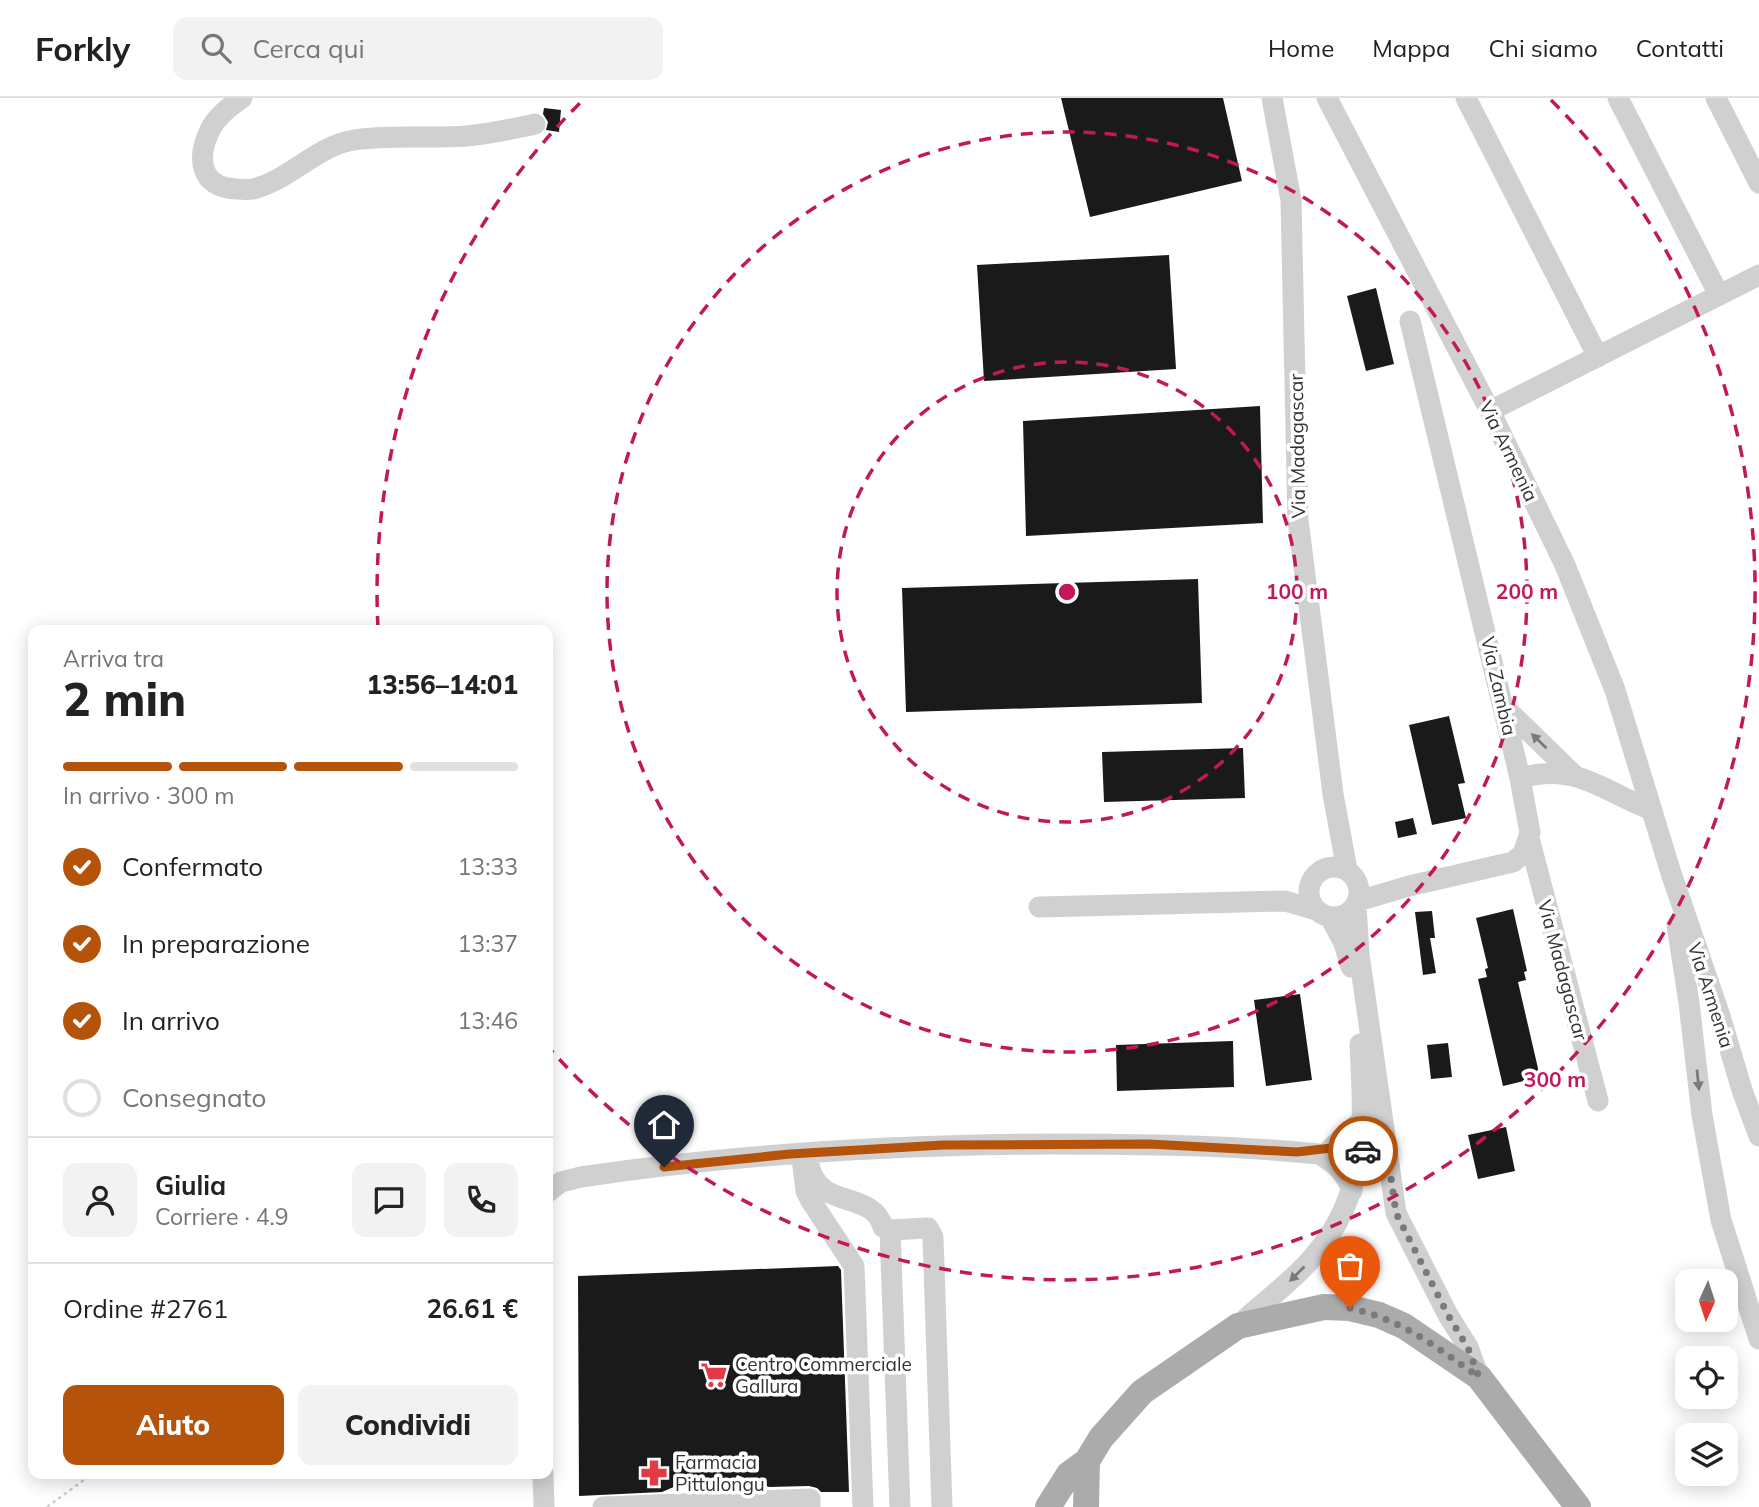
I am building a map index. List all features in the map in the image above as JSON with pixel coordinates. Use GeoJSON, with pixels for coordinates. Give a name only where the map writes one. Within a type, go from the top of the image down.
{"type":"FeatureCollection","features":[{"type":"Feature","properties":{"kind":"main road"},"geometry":{"type":"LineString","coordinates":[[1048,1507],[1069,1474],[1087,1461],[1101,1438],[1142,1392],[1238,1326],[1324,1307],[1350,1308],[1379,1315],[1404,1326],[1479,1377],[1578,1507]]}},
{"type":"Feature","properties":{"kind":"main road"},"geometry":{"type":"LineString","coordinates":[[1086,1507],[1087,1461]]}},
{"type":"Feature","properties":{"kind":"street"},"geometry":{"type":"LineString","coordinates":[[242,98],[221,114],[211,127],[203,157],[204,171],[210,181],[227,189],[252,189],[278,179],[338,143],[376,138],[466,136],[535,124]]}},
{"type":"Feature","properties":{"kind":"street","name":"Via Madagascar"},"geometry":{"type":"LineString","coordinates":[[1272,98],[1291,200],[1298,520],[1333,794],[1351,873]]}},
{"type":"Feature","properties":{"kind":"street","name":"Via Armenia"},"geometry":{"type":"LineString","coordinates":[[1327,98],[1490,411],[1565,565],[1615,690],[1759,1136]]}},
{"type":"Feature","properties":{"kind":"street"},"geometry":{"type":"LineString","coordinates":[[1466,98],[1598,357]]}},
{"type":"Feature","properties":{"kind":"street"},"geometry":{"type":"LineString","coordinates":[[1618,98],[1719,295]]}},
{"type":"Feature","properties":{"kind":"street"},"geometry":{"type":"LineString","coordinates":[[1716,98],[1759,183]]}},
{"type":"Feature","properties":{"kind":"street"},"geometry":{"type":"LineString","coordinates":[[1490,411],[1759,275]]}},
{"type":"Feature","properties":{"kind":"street","name":"Via Zambia"},"geometry":{"type":"LineString","coordinates":[[1410,321],[1504,707],[1520,778],[1529,838]]}},
{"type":"Feature","properties":{"kind":"street"},"geometry":{"type":"LineString","coordinates":[[1504,707],[1574,775],[1654,815]]}},
{"type":"Feature","properties":{"kind":"street"},"geometry":{"type":"LineString","coordinates":[[1520,778],[1550,772],[1574,775]]}},
{"type":"Feature","properties":{"kind":"street","name":"Via Madagascar"},"geometry":{"type":"LineString","coordinates":[[1316,875],[1329,843],[1333,794]]}},
{"type":"Feature","properties":{"kind":"street","name":"Via Armenia"},"geometry":{"type":"LineString","coordinates":[[1654,815],[1682,950],[1702,1115],[1718,1206],[1736,1269]]}},
{"type":"Feature","properties":{"kind":"street"},"geometry":{"type":"LineString","coordinates":[[1039,907],[1285,901],[1323,913],[1346,914],[1357,903],[1409,886],[1513,862],[1523,854],[1529,838]]}},
{"type":"Feature","properties":{"kind":"street","name":"Via Madagascar"},"geometry":{"type":"LineString","coordinates":[[1529,838],[1598,1101]]}},
{"type":"Feature","properties":{"kind":"street"},"geometry":{"type":"LineString","coordinates":[[1285,901],[1316,875],[1331,867],[1387,884],[1409,886]]}},
{"type":"Feature","properties":{"kind":"street"},"geometry":{"type":"LineString","coordinates":[[1351,873],[1360,893],[1357,903],[1359,954],[1396,1213],[1448,1315],[1468,1348],[1479,1377]]}},
{"type":"Feature","properties":{"kind":"street"},"geometry":{"type":"LineString","coordinates":[[1238,1326],[1314,1257],[1347,1207],[1360,1151],[1360,1043],[1350,960],[1344,943],[1309,895],[1316,875]]}},
{"type":"Feature","properties":{"kind":"street","name":"Via Armenia"},"geometry":{"type":"LineString","coordinates":[[1693,1032],[1701,1026],[1709,1028],[1742,1090]]}},
{"type":"Feature","properties":{"kind":"street"},"geometry":{"type":"LineString","coordinates":[[1331,1148],[1362,1121]]}},
{"type":"Feature","properties":{"kind":"street"},"geometry":{"type":"LineString","coordinates":[[553,1188],[561,1182],[581,1177],[804,1153],[943,1145],[1122,1144],[1319,1154],[1331,1160],[1343,1172],[1352,1191]]}},
{"type":"Feature","properties":{"kind":"street"},"geometry":{"type":"LineString","coordinates":[[1297,1152],[1331,1148],[1388,1157]]}},
{"type":"Feature","properties":{"kind":"street"},"geometry":{"type":"LineString","coordinates":[[804,1153],[812,1176],[821,1186],[848,1201],[875,1209],[883,1227],[890,1230],[928,1228],[933,1237],[942,1507]]}},
{"type":"Feature","properties":{"kind":"street"},"geometry":{"type":"LineString","coordinates":[[804,1153],[806,1191],[854,1266],[863,1507]]}},
{"type":"Feature","properties":{"kind":"street"},"geometry":{"type":"LineString","coordinates":[[890,1230],[900,1507]]}},
{"type":"Feature","properties":{"kind":"street","name":"Via Armenia"},"geometry":{"type":"LineString","coordinates":[[1738,1277],[1759,1325]]}},
{"type":"Feature","properties":{"kind":"street","name":"Via Armenia"},"geometry":{"type":"LineString","coordinates":[[1738,1277],[1759,1339]]}},
{"type":"Feature","properties":{"kind":"street"},"geometry":{"type":"LineString","coordinates":[[543,1479],[544,1507]]}},
{"type":"Feature","properties":{"kind":"street"},"geometry":{"type":"LineString","coordinates":[[603,1507],[810,1499],[810,1507]]}},
{"type":"Feature","properties":{"kind":"path"},"geometry":{"type":"LineString","coordinates":[[47,1507],[85,1479]]}},
{"type":"Feature","properties":{"kind":"building"},"geometry":{"type":"Polygon","coordinates":[[[1061,98],[1223,98],[1242,181],[1090,217],[1061,98]]]}},
{"type":"Feature","properties":{"kind":"building"},"geometry":{"type":"Polygon","coordinates":[[[544,108],[561,110],[559,132],[546,130],[548,122],[543,114],[544,108]]]}},
{"type":"Feature","properties":{"kind":"building"},"geometry":{"type":"Polygon","coordinates":[[[1169,255],[1176,369],[984,381],[977,265],[1169,255]]]}},
{"type":"Feature","properties":{"kind":"building"},"geometry":{"type":"Polygon","coordinates":[[[1376,288],[1394,364],[1366,371],[1347,296],[1376,288]]]}},
{"type":"Feature","properties":{"kind":"building"},"geometry":{"type":"Polygon","coordinates":[[[1260,406],[1263,523],[1026,536],[1023,421],[1260,406]]]}},
{"type":"Feature","properties":{"kind":"building"},"geometry":{"type":"Polygon","coordinates":[[[1198,579],[1202,703],[906,712],[902,588],[1198,579]]]}},
{"type":"Feature","properties":{"kind":"building"},"geometry":{"type":"Polygon","coordinates":[[[1449,716],[1465,783],[1458,784],[1466,818],[1432,825],[1409,725],[1449,716]]]}},
{"type":"Feature","properties":{"kind":"building"},"geometry":{"type":"Polygon","coordinates":[[[1243,748],[1245,798],[1104,802],[1102,752],[1243,748]]]}},
{"type":"Feature","properties":{"kind":"building"},"geometry":{"type":"Polygon","coordinates":[[[1413,818],[1417,834],[1398,838],[1395,822],[1413,818]]]}},
{"type":"Feature","properties":{"kind":"building"},"geometry":{"type":"Polygon","coordinates":[[[1513,909],[1527,971],[1524,972],[1526,980],[1518,982],[1540,1077],[1503,1086],[1478,979],[1487,977],[1485,969],[1488,968],[1476,918],[1513,909]]]}},
{"type":"Feature","properties":{"kind":"building"},"geometry":{"type":"Polygon","coordinates":[[[1432,911],[1435,938],[1430,938],[1436,973],[1423,975],[1415,912],[1432,911]]]}},
{"type":"Feature","properties":{"kind":"building"},"geometry":{"type":"Polygon","coordinates":[[[1300,994],[1312,1080],[1266,1086],[1254,1000],[1300,994]]]}},
{"type":"Feature","properties":{"kind":"building"},"geometry":{"type":"Polygon","coordinates":[[[1233,1041],[1234,1087],[1117,1091],[1116,1045],[1233,1041]]]}},
{"type":"Feature","properties":{"kind":"building"},"geometry":{"type":"Polygon","coordinates":[[[1448,1043],[1452,1077],[1431,1079],[1427,1045],[1448,1043]]]}},
{"type":"Feature","properties":{"kind":"building"},"geometry":{"type":"Polygon","coordinates":[[[1506,1127],[1515,1171],[1478,1179],[1468,1135],[1506,1127]]]}},
{"type":"Feature","properties":{"kind":"building","name":"Centro Commerciale Gallura"},"geometry":{"type":"Polygon","coordinates":[[[838,1266],[841,1270],[849,1492],[821,1492],[809,1486],[769,1487],[737,1475],[731,1489],[703,1490],[695,1478],[662,1492],[579,1496],[578,1276],[838,1266]]]}},
{"type":"Feature","properties":{"kind":"way so far"},"geometry":{"type":"LineString","coordinates":[[1350,1308],[1379,1315],[1404,1326],[1479,1377],[1468,1348],[1448,1315],[1396,1213],[1388,1157],[1363,1151]]}},
{"type":"Feature","properties":{"kind":"place","name":"Centro Commerciale Gallura"},"geometry":{"type":"Point","coordinates":[714,1375]}},
{"type":"Feature","properties":{"kind":"place","name":"Farmacia Pittulongu"},"geometry":{"type":"Point","coordinates":[654,1473]}},
{"type":"Feature","properties":{"kind":"route"},"geometry":{"type":"LineString","coordinates":[[664,1167],[790,1154],[943,1145],[1149,1144],[1297,1152],[1331,1148],[1363,1151]]}}]}
